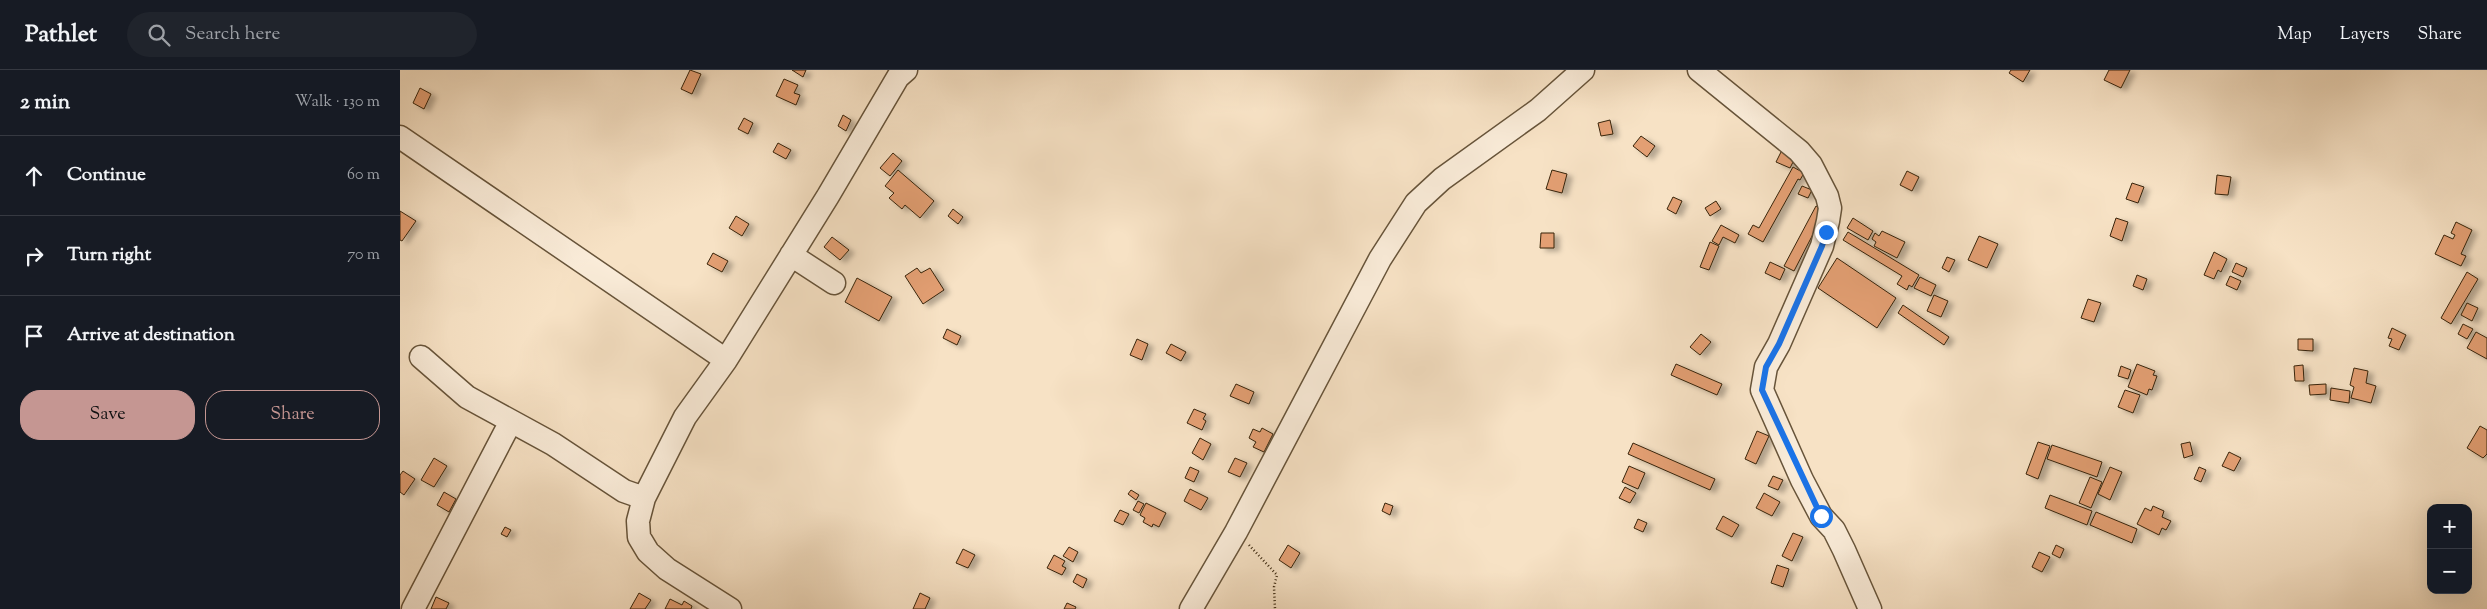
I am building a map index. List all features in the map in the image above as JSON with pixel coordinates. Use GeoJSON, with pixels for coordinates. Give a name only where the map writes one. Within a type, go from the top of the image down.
{"type":"FeatureCollection","features":[{"type":"Feature","properties":{"kind":"street"},"geometry":{"type":"LineString","coordinates":[[730,609],[667,569],[648,552],[639,537],[638,521],[644,498],[685,418],[726,360],[898,77],[906,70]]}},
{"type":"Feature","properties":{"kind":"street"},"geometry":{"type":"LineString","coordinates":[[1191,609],[1236,532],[1380,259],[1416,203],[1442,179],[1538,110],[1583,70]]}},
{"type":"Feature","properties":{"kind":"street"},"geometry":{"type":"LineString","coordinates":[[1699,70],[1799,151],[1811,166],[1827,196],[1830,208],[1822,246],[1779,344],[1766,367],[1762,390],[1802,480],[1821,516],[1834,530],[1870,609]]}},
{"type":"Feature","properties":{"kind":"street"},"geometry":{"type":"LineString","coordinates":[[400,137],[726,360]]}},
{"type":"Feature","properties":{"kind":"street"},"geometry":{"type":"LineString","coordinates":[[791,255],[834,283]]}},
{"type":"Feature","properties":{"kind":"street"},"geometry":{"type":"LineString","coordinates":[[421,358],[467,396],[553,444],[624,491],[644,498]]}},
{"type":"Feature","properties":{"kind":"street"},"geometry":{"type":"LineString","coordinates":[[413,609],[511,420]]}},
{"type":"Feature","properties":{"kind":"path"},"geometry":{"type":"LineString","coordinates":[[1236,532],[1277,575],[1274,587],[1275,609]]}},
{"type":"Feature","properties":{"kind":"building"},"geometry":{"type":"Polygon","coordinates":[[[690,70],[701,74],[692,94],[681,89],[690,70]]]}},
{"type":"Feature","properties":{"kind":"building"},"geometry":{"type":"Polygon","coordinates":[[[792,70],[806,70],[803,77],[792,70]]]}},
{"type":"Feature","properties":{"kind":"building"},"geometry":{"type":"Polygon","coordinates":[[[2011,70],[2030,70],[2023,82],[2009,73],[2011,70]]]}},
{"type":"Feature","properties":{"kind":"building"},"geometry":{"type":"Polygon","coordinates":[[[2109,70],[2130,70],[2121,88],[2104,80],[2109,70]]]}},
{"type":"Feature","properties":{"kind":"building"},"geometry":{"type":"Polygon","coordinates":[[[784,79],[798,85],[794,93],[800,95],[796,105],[776,96],[784,79]]]}},
{"type":"Feature","properties":{"kind":"building"},"geometry":{"type":"Polygon","coordinates":[[[420,88],[431,94],[424,109],[413,103],[420,88]]]}},
{"type":"Feature","properties":{"kind":"building"},"geometry":{"type":"Polygon","coordinates":[[[843,115],[851,120],[846,131],[838,126],[843,115]]]}},
{"type":"Feature","properties":{"kind":"building"},"geometry":{"type":"Polygon","coordinates":[[[744,118],[753,123],[748,134],[738,129],[744,118]]]}},
{"type":"Feature","properties":{"kind":"building"},"geometry":{"type":"Polygon","coordinates":[[[1610,120],[1613,134],[1601,136],[1598,123],[1610,120]]]}},
{"type":"Feature","properties":{"kind":"building"},"geometry":{"type":"Polygon","coordinates":[[[1641,136],[1655,146],[1647,157],[1633,146],[1641,136]]]}},
{"type":"Feature","properties":{"kind":"building"},"geometry":{"type":"Polygon","coordinates":[[[778,143],[791,150],[786,159],[773,152],[778,143]]]}},
{"type":"Feature","properties":{"kind":"building"},"geometry":{"type":"Polygon","coordinates":[[[1783,148],[1797,154],[1790,168],[1776,162],[1783,148]]]}},
{"type":"Feature","properties":{"kind":"building"},"geometry":{"type":"Polygon","coordinates":[[[893,153],[902,161],[890,176],[880,168],[893,153]]]}},
{"type":"Feature","properties":{"kind":"building"},"geometry":{"type":"Polygon","coordinates":[[[1793,167],[1804,173],[1800,180],[1798,179],[1763,242],[1748,234],[1753,225],[1759,228],[1793,167]]]}},
{"type":"Feature","properties":{"kind":"building"},"geometry":{"type":"Polygon","coordinates":[[[898,170],[934,201],[920,218],[905,205],[902,209],[889,198],[894,193],[885,186],[898,170]]]}},
{"type":"Feature","properties":{"kind":"building"},"geometry":{"type":"Polygon","coordinates":[[[1552,170],[1567,174],[1562,193],[1546,189],[1552,170]]]}},
{"type":"Feature","properties":{"kind":"building"},"geometry":{"type":"Polygon","coordinates":[[[1907,171],[1919,177],[1912,191],[1900,185],[1907,171]]]}},
{"type":"Feature","properties":{"kind":"building"},"geometry":{"type":"Polygon","coordinates":[[[2217,175],[2231,177],[2228,195],[2215,194],[2217,175]]]}},
{"type":"Feature","properties":{"kind":"building"},"geometry":{"type":"Polygon","coordinates":[[[2132,183],[2144,187],[2138,203],[2126,199],[2132,183]]]}},
{"type":"Feature","properties":{"kind":"building"},"geometry":{"type":"Polygon","coordinates":[[[1802,186],[1812,190],[1808,198],[1798,194],[1802,186]]]}},
{"type":"Feature","properties":{"kind":"building"},"geometry":{"type":"Polygon","coordinates":[[[1673,197],[1682,201],[1676,214],[1667,209],[1673,197]]]}},
{"type":"Feature","properties":{"kind":"building"},"geometry":{"type":"Polygon","coordinates":[[[1716,201],[1721,209],[1710,216],[1705,208],[1716,201]]]}},
{"type":"Feature","properties":{"kind":"building"},"geometry":{"type":"Polygon","coordinates":[[[1816,206],[1825,211],[1794,271],[1784,266],[1816,206]]]}},
{"type":"Feature","properties":{"kind":"building"},"geometry":{"type":"Polygon","coordinates":[[[953,209],[963,217],[958,224],[948,216],[953,209]]]}},
{"type":"Feature","properties":{"kind":"building"},"geometry":{"type":"Polygon","coordinates":[[[400,211],[416,221],[402,241],[400,240],[400,211]]]}},
{"type":"Feature","properties":{"kind":"building"},"geometry":{"type":"Polygon","coordinates":[[[736,216],[749,224],[742,236],[729,228],[736,216]]]}},
{"type":"Feature","properties":{"kind":"building"},"geometry":{"type":"Polygon","coordinates":[[[1853,218],[1873,231],[1868,240],[1847,228],[1853,218]]]}},
{"type":"Feature","properties":{"kind":"building"},"geometry":{"type":"Polygon","coordinates":[[[2116,218],[2128,222],[2122,241],[2110,236],[2116,218]]]}},
{"type":"Feature","properties":{"kind":"building"},"geometry":{"type":"Polygon","coordinates":[[[2456,222],[2472,230],[2461,254],[2466,256],[2461,266],[2435,254],[2444,235],[2453,239],[2455,235],[2451,233],[2456,222]]]}},
{"type":"Feature","properties":{"kind":"building"},"geometry":{"type":"Polygon","coordinates":[[[1721,225],[1739,235],[1735,243],[1723,237],[1719,245],[1712,241],[1721,225]]]}},
{"type":"Feature","properties":{"kind":"building"},"geometry":{"type":"Polygon","coordinates":[[[1882,231],[1905,242],[1897,258],[1874,246],[1876,242],[1872,239],[1875,233],[1879,236],[1882,231]]]}},
{"type":"Feature","properties":{"kind":"building"},"geometry":{"type":"Polygon","coordinates":[[[1848,232],[1919,275],[1912,287],[1909,285],[1907,290],[1897,284],[1902,276],[1843,240],[1848,232]]]}},
{"type":"Feature","properties":{"kind":"building"},"geometry":{"type":"Polygon","coordinates":[[[1541,233],[1554,233],[1554,248],[1540,248],[1541,233]]]}},
{"type":"Feature","properties":{"kind":"building"},"geometry":{"type":"Polygon","coordinates":[[[1979,236],[1998,244],[1987,268],[1968,260],[1979,236]]]}},
{"type":"Feature","properties":{"kind":"building"},"geometry":{"type":"Polygon","coordinates":[[[832,237],[849,250],[840,260],[824,247],[832,237]]]}},
{"type":"Feature","properties":{"kind":"building"},"geometry":{"type":"Polygon","coordinates":[[[1710,242],[1719,246],[1709,270],[1700,267],[1710,242]]]}},
{"type":"Feature","properties":{"kind":"building"},"geometry":{"type":"Polygon","coordinates":[[[2214,252],[2227,259],[2221,272],[2218,270],[2214,279],[2204,275],[2214,252]]]}},
{"type":"Feature","properties":{"kind":"building"},"geometry":{"type":"Polygon","coordinates":[[[713,253],[728,261],[722,272],[707,264],[713,253]]]}},
{"type":"Feature","properties":{"kind":"building"},"geometry":{"type":"Polygon","coordinates":[[[1947,257],[1955,260],[1949,272],[1942,268],[1947,257]]]}},
{"type":"Feature","properties":{"kind":"building"},"geometry":{"type":"Polygon","coordinates":[[[1837,258],[1896,298],[1877,328],[1818,288],[1837,258]]]}},
{"type":"Feature","properties":{"kind":"building"},"geometry":{"type":"Polygon","coordinates":[[[1770,262],[1785,269],[1780,280],[1765,273],[1770,262]]]}},
{"type":"Feature","properties":{"kind":"building"},"geometry":{"type":"Polygon","coordinates":[[[2236,263],[2247,268],[2243,277],[2232,272],[2236,263]]]}},
{"type":"Feature","properties":{"kind":"building"},"geometry":{"type":"Polygon","coordinates":[[[917,268],[921,273],[930,268],[944,290],[923,304],[905,276],[917,268]]]}},
{"type":"Feature","properties":{"kind":"building"},"geometry":{"type":"Polygon","coordinates":[[[2467,272],[2478,279],[2451,324],[2441,318],[2467,272]]]}},
{"type":"Feature","properties":{"kind":"building"},"geometry":{"type":"Polygon","coordinates":[[[2137,275],[2147,279],[2143,290],[2133,286],[2137,275]]]}},
{"type":"Feature","properties":{"kind":"building"},"geometry":{"type":"Polygon","coordinates":[[[2230,276],[2241,281],[2237,290],[2226,285],[2230,276]]]}},
{"type":"Feature","properties":{"kind":"building"},"geometry":{"type":"Polygon","coordinates":[[[1920,277],[1936,285],[1931,296],[1914,288],[1920,277]]]}},
{"type":"Feature","properties":{"kind":"building"},"geometry":{"type":"Polygon","coordinates":[[[857,278],[892,297],[879,321],[845,302],[857,278]]]}},
{"type":"Feature","properties":{"kind":"building"},"geometry":{"type":"Polygon","coordinates":[[[1934,295],[1948,301],[1941,317],[1927,311],[1934,295]]]}},
{"type":"Feature","properties":{"kind":"building"},"geometry":{"type":"Polygon","coordinates":[[[2088,299],[2101,303],[2094,322],[2081,318],[2088,299]]]}},
{"type":"Feature","properties":{"kind":"building"},"geometry":{"type":"Polygon","coordinates":[[[2467,303],[2478,308],[2472,321],[2461,315],[2467,303]]]}},
{"type":"Feature","properties":{"kind":"building"},"geometry":{"type":"Polygon","coordinates":[[[1903,305],[1949,337],[1944,345],[1898,313],[1903,305]]]}},
{"type":"Feature","properties":{"kind":"building"},"geometry":{"type":"Polygon","coordinates":[[[2463,324],[2473,329],[2467,339],[2458,334],[2463,324]]]}},
{"type":"Feature","properties":{"kind":"building"},"geometry":{"type":"Polygon","coordinates":[[[2392,328],[2406,335],[2399,350],[2389,346],[2392,339],[2388,338],[2392,328]]]}},
{"type":"Feature","properties":{"kind":"building"},"geometry":{"type":"Polygon","coordinates":[[[947,329],[961,336],[957,345],[943,338],[947,329]]]}},
{"type":"Feature","properties":{"kind":"building"},"geometry":{"type":"Polygon","coordinates":[[[2476,332],[2487,338],[2487,359],[2467,348],[2476,332]]]}},
{"type":"Feature","properties":{"kind":"building"},"geometry":{"type":"Polygon","coordinates":[[[1701,334],[1711,342],[1700,355],[1690,347],[1701,334]]]}},
{"type":"Feature","properties":{"kind":"building"},"geometry":{"type":"Polygon","coordinates":[[[1137,339],[1148,344],[1142,360],[1130,355],[1137,339]]]}},
{"type":"Feature","properties":{"kind":"building"},"geometry":{"type":"Polygon","coordinates":[[[2298,339],[2313,339],[2313,351],[2298,350],[2298,339]]]}},
{"type":"Feature","properties":{"kind":"building"},"geometry":{"type":"Polygon","coordinates":[[[1171,344],[1186,352],[1181,361],[1166,353],[1171,344]]]}},
{"type":"Feature","properties":{"kind":"building"},"geometry":{"type":"Polygon","coordinates":[[[1676,364],[1722,384],[1717,395],[1671,375],[1676,364]]]}},
{"type":"Feature","properties":{"kind":"building"},"geometry":{"type":"Polygon","coordinates":[[[2137,364],[2155,371],[2153,375],[2157,376],[2152,390],[2149,389],[2147,395],[2128,387],[2137,364]]]}},
{"type":"Feature","properties":{"kind":"building"},"geometry":{"type":"Polygon","coordinates":[[[2303,365],[2304,381],[2295,381],[2294,366],[2303,365]]]}},
{"type":"Feature","properties":{"kind":"building"},"geometry":{"type":"Polygon","coordinates":[[[2121,366],[2131,370],[2128,379],[2118,376],[2121,366]]]}},
{"type":"Feature","properties":{"kind":"building"},"geometry":{"type":"Polygon","coordinates":[[[2354,368],[2368,371],[2366,383],[2376,386],[2371,403],[2351,398],[2354,387],[2350,385],[2354,368]]]}},
{"type":"Feature","properties":{"kind":"building"},"geometry":{"type":"Polygon","coordinates":[[[1236,384],[1254,392],[1249,404],[1230,396],[1236,384]]]}},
{"type":"Feature","properties":{"kind":"building"},"geometry":{"type":"Polygon","coordinates":[[[2326,384],[2326,394],[2310,395],[2309,385],[2326,384]]]}},
{"type":"Feature","properties":{"kind":"building"},"geometry":{"type":"Polygon","coordinates":[[[2331,388],[2350,391],[2349,403],[2330,400],[2331,388]]]}},
{"type":"Feature","properties":{"kind":"building"},"geometry":{"type":"Polygon","coordinates":[[[2125,390],[2140,395],[2133,413],[2118,407],[2125,390]]]}},
{"type":"Feature","properties":{"kind":"building"},"geometry":{"type":"Polygon","coordinates":[[[1194,409],[1206,414],[1203,419],[1206,421],[1202,430],[1187,423],[1194,409]]]}},
{"type":"Feature","properties":{"kind":"building"},"geometry":{"type":"Polygon","coordinates":[[[2480,426],[2487,430],[2487,454],[2483,458],[2467,448],[2480,426]]]}},
{"type":"Feature","properties":{"kind":"building"},"geometry":{"type":"Polygon","coordinates":[[[1262,428],[1273,434],[1264,452],[1253,447],[1256,442],[1249,438],[1253,429],[1260,432],[1262,428]]]}},
{"type":"Feature","properties":{"kind":"building"},"geometry":{"type":"Polygon","coordinates":[[[1757,431],[1769,436],[1756,464],[1745,459],[1757,431]]]}},
{"type":"Feature","properties":{"kind":"building"},"geometry":{"type":"Polygon","coordinates":[[[1200,438],[1211,444],[1203,460],[1192,453],[1200,438]]]}},
{"type":"Feature","properties":{"kind":"building"},"geometry":{"type":"Polygon","coordinates":[[[2038,442],[2050,446],[2038,479],[2026,474],[2038,442]]]}},
{"type":"Feature","properties":{"kind":"building"},"geometry":{"type":"Polygon","coordinates":[[[2190,442],[2193,455],[2184,458],[2181,444],[2190,442]]]}},
{"type":"Feature","properties":{"kind":"building"},"geometry":{"type":"Polygon","coordinates":[[[1633,443],[1715,479],[1710,490],[1628,454],[1633,443]]]}},
{"type":"Feature","properties":{"kind":"building"},"geometry":{"type":"Polygon","coordinates":[[[2052,445],[2102,462],[2097,477],[2047,459],[2052,445]]]}},
{"type":"Feature","properties":{"kind":"building"},"geometry":{"type":"Polygon","coordinates":[[[2229,452],[2241,458],[2234,471],[2222,466],[2229,452]]]}},
{"type":"Feature","properties":{"kind":"building"},"geometry":{"type":"Polygon","coordinates":[[[434,458],[447,466],[434,487],[421,480],[434,458]]]}},
{"type":"Feature","properties":{"kind":"building"},"geometry":{"type":"Polygon","coordinates":[[[1235,458],[1247,463],[1240,477],[1228,472],[1235,458]]]}},
{"type":"Feature","properties":{"kind":"building"},"geometry":{"type":"Polygon","coordinates":[[[1629,466],[1645,473],[1638,489],[1622,482],[1629,466]]]}},
{"type":"Feature","properties":{"kind":"building"},"geometry":{"type":"Polygon","coordinates":[[[1190,467],[1199,471],[1194,482],[1185,478],[1190,467]]]}},
{"type":"Feature","properties":{"kind":"building"},"geometry":{"type":"Polygon","coordinates":[[[2110,467],[2122,472],[2110,500],[2098,494],[2110,467]]]}},
{"type":"Feature","properties":{"kind":"building"},"geometry":{"type":"Polygon","coordinates":[[[2199,467],[2206,470],[2201,482],[2194,479],[2199,467]]]}},
{"type":"Feature","properties":{"kind":"building"},"geometry":{"type":"Polygon","coordinates":[[[403,471],[415,479],[404,495],[400,492],[400,475],[403,471]]]}},
{"type":"Feature","properties":{"kind":"building"},"geometry":{"type":"Polygon","coordinates":[[[1773,476],[1783,480],[1778,490],[1768,486],[1773,476]]]}},
{"type":"Feature","properties":{"kind":"building"},"geometry":{"type":"Polygon","coordinates":[[[2090,477],[2102,482],[2091,508],[2079,503],[2090,477]]]}},
{"type":"Feature","properties":{"kind":"building"},"geometry":{"type":"Polygon","coordinates":[[[1625,487],[1636,493],[1630,503],[1619,498],[1625,487]]]}},
{"type":"Feature","properties":{"kind":"building"},"geometry":{"type":"Polygon","coordinates":[[[1190,489],[1208,498],[1201,510],[1184,501],[1190,489]]]}},
{"type":"Feature","properties":{"kind":"building"},"geometry":{"type":"Polygon","coordinates":[[[1131,490],[1139,495],[1136,500],[1128,494],[1131,490]]]}},
{"type":"Feature","properties":{"kind":"building"},"geometry":{"type":"Polygon","coordinates":[[[444,492],[456,499],[449,512],[437,505],[444,492]]]}},
{"type":"Feature","properties":{"kind":"building"},"geometry":{"type":"Polygon","coordinates":[[[1764,493],[1780,502],[1772,516],[1756,508],[1764,493]]]}},
{"type":"Feature","properties":{"kind":"building"},"geometry":{"type":"Polygon","coordinates":[[[2050,495],[2092,511],[2087,525],[2045,508],[2050,495]]]}},
{"type":"Feature","properties":{"kind":"building"},"geometry":{"type":"Polygon","coordinates":[[[1138,501],[1144,504],[1139,513],[1133,510],[1138,501]]]}},
{"type":"Feature","properties":{"kind":"building"},"geometry":{"type":"Polygon","coordinates":[[[1146,503],[1166,513],[1159,527],[1153,524],[1152,527],[1143,522],[1145,518],[1140,515],[1146,503]]]}},
{"type":"Feature","properties":{"kind":"building"},"geometry":{"type":"Polygon","coordinates":[[[1385,503],[1393,506],[1390,515],[1382,511],[1385,503]]]}},
{"type":"Feature","properties":{"kind":"building"},"geometry":{"type":"Polygon","coordinates":[[[2153,506],[2164,511],[2162,517],[2171,521],[2166,530],[2162,528],[2159,535],[2137,524],[2145,508],[2151,511],[2153,506]]]}},
{"type":"Feature","properties":{"kind":"building"},"geometry":{"type":"Polygon","coordinates":[[[1120,510],[1129,514],[1123,525],[1114,521],[1120,510]]]}},
{"type":"Feature","properties":{"kind":"building"},"geometry":{"type":"Polygon","coordinates":[[[2096,512],[2137,529],[2132,543],[2090,525],[2096,512]]]}},
{"type":"Feature","properties":{"kind":"building"},"geometry":{"type":"Polygon","coordinates":[[[1723,516],[1739,525],[1732,537],[1716,529],[1723,516]]]}},
{"type":"Feature","properties":{"kind":"building"},"geometry":{"type":"Polygon","coordinates":[[[1638,519],[1647,523],[1643,532],[1634,528],[1638,519]]]}},
{"type":"Feature","properties":{"kind":"building"},"geometry":{"type":"Polygon","coordinates":[[[505,527],[511,530],[507,537],[501,534],[505,527]]]}},
{"type":"Feature","properties":{"kind":"building"},"geometry":{"type":"Polygon","coordinates":[[[1793,533],[1803,537],[1792,561],[1782,556],[1793,533]]]}},
{"type":"Feature","properties":{"kind":"building"},"geometry":{"type":"Polygon","coordinates":[[[1288,545],[1300,553],[1291,568],[1279,560],[1288,545]]]}},
{"type":"Feature","properties":{"kind":"building"},"geometry":{"type":"Polygon","coordinates":[[[2056,545],[2064,549],[2060,558],[2052,554],[2056,545]]]}},
{"type":"Feature","properties":{"kind":"building"},"geometry":{"type":"Polygon","coordinates":[[[1069,547],[1078,552],[1073,562],[1063,556],[1069,547]]]}},
{"type":"Feature","properties":{"kind":"building"},"geometry":{"type":"Polygon","coordinates":[[[963,549],[975,555],[968,568],[956,563],[963,549]]]}},
{"type":"Feature","properties":{"kind":"building"},"geometry":{"type":"Polygon","coordinates":[[[2039,552],[2050,557],[2042,572],[2032,567],[2039,552]]]}},
{"type":"Feature","properties":{"kind":"building"},"geometry":{"type":"Polygon","coordinates":[[[1054,555],[1065,561],[1062,566],[1066,568],[1062,575],[1047,568],[1054,555]]]}},
{"type":"Feature","properties":{"kind":"building"},"geometry":{"type":"Polygon","coordinates":[[[1777,565],[1789,569],[1783,587],[1771,583],[1777,565]]]}},
{"type":"Feature","properties":{"kind":"building"},"geometry":{"type":"Polygon","coordinates":[[[1077,574],[1087,579],[1083,588],[1073,582],[1077,574]]]}},
{"type":"Feature","properties":{"kind":"building"},"geometry":{"type":"Polygon","coordinates":[[[639,593],[651,600],[645,609],[630,609],[639,593]]]}},
{"type":"Feature","properties":{"kind":"building"},"geometry":{"type":"Polygon","coordinates":[[[920,593],[930,598],[925,609],[913,609],[920,593]]]}},
{"type":"Feature","properties":{"kind":"building"},"geometry":{"type":"Polygon","coordinates":[[[436,597],[449,603],[446,609],[431,609],[436,597]]]}},
{"type":"Feature","properties":{"kind":"building"},"geometry":{"type":"Polygon","coordinates":[[[670,599],[682,605],[684,601],[692,606],[691,609],[665,609],[670,599]]]}},
{"type":"Feature","properties":{"kind":"building"},"geometry":{"type":"Polygon","coordinates":[[[1067,603],[1076,607],[1075,609],[1064,609],[1067,603]]]}},
{"type":"Feature","properties":{"kind":"route"},"geometry":{"type":"LineString","coordinates":[[1821,516],[1768,408],[1762,390],[1762,382],[1766,367],[1779,344],[1822,246],[1826,232]]}}]}
